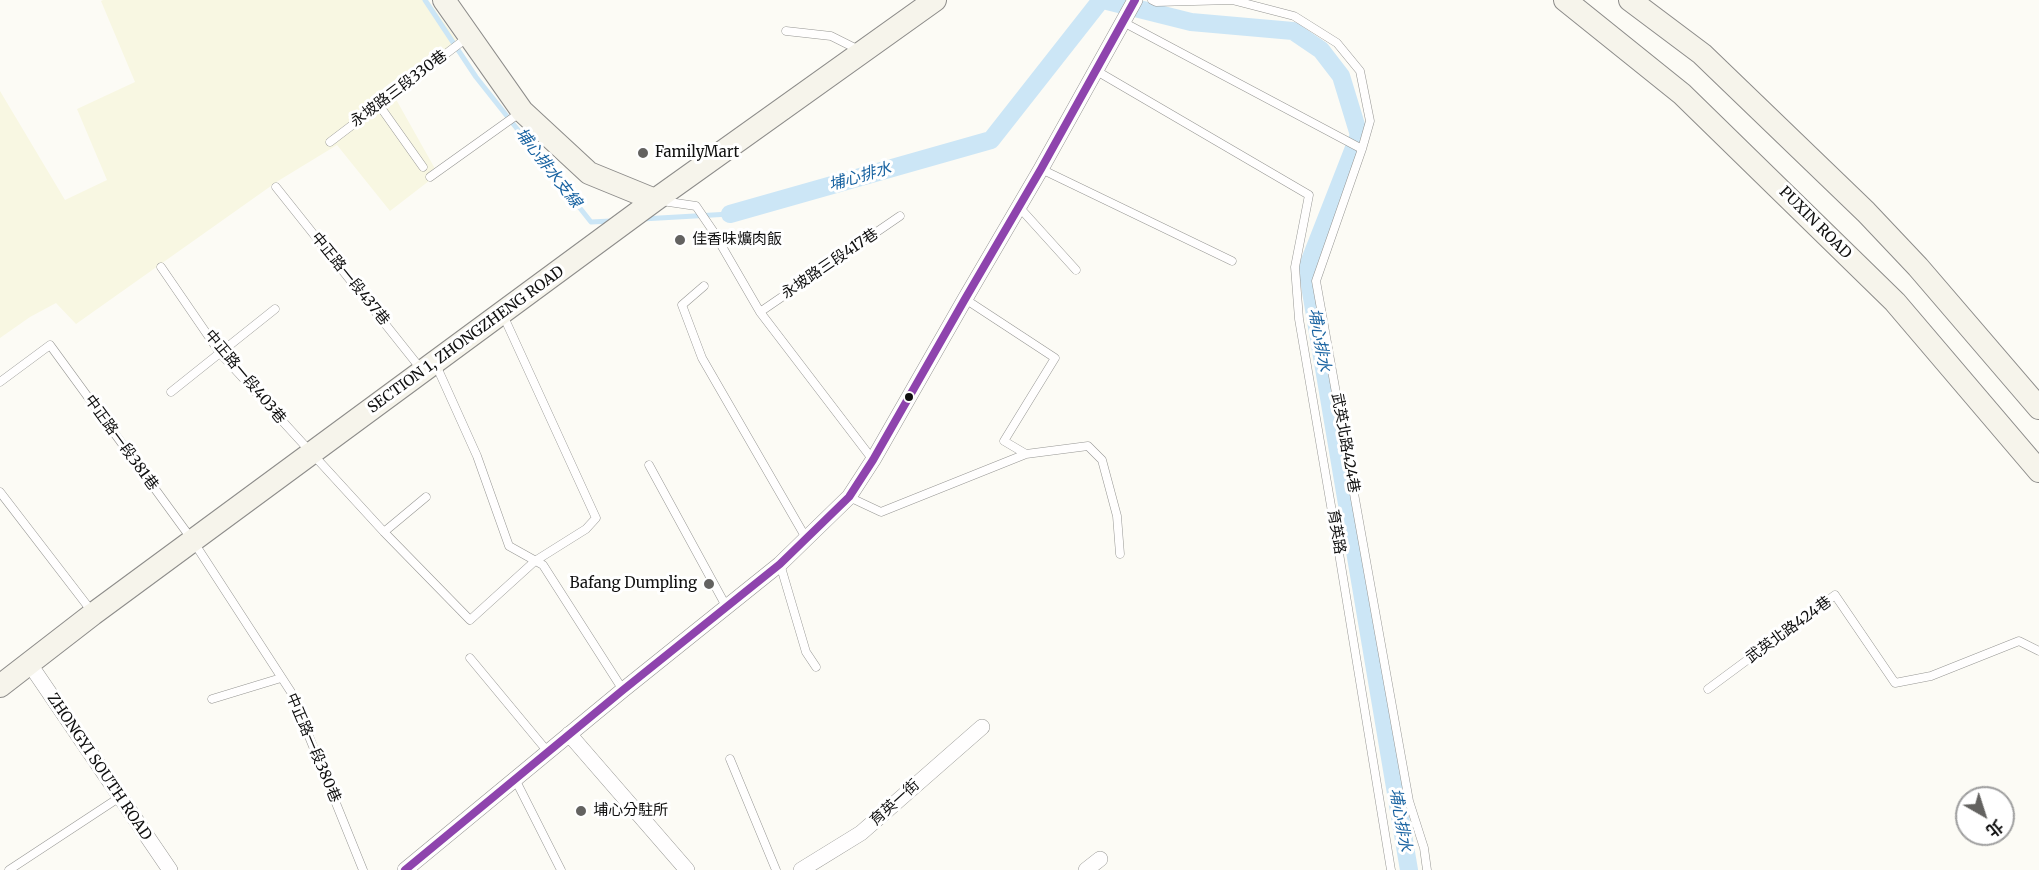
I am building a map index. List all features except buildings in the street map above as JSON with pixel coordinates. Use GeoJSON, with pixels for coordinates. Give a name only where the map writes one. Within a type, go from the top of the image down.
{"type":"FeatureCollection","features":[{"type":"Feature","properties":{"kind":"street"},"geometry":{"type":"LineString","coordinates":[[444,0],[522,111],[589,173],[655,200]]}},
{"type":"Feature","properties":{"kind":"street","name":"SECTION 1, ZHONGZHENG ROAD"},"geometry":{"type":"LineString","coordinates":[[0,686],[93,614],[655,200],[935,0]]}},
{"type":"Feature","properties":{"kind":"street"},"geometry":{"type":"LineString","coordinates":[[405,870],[780,564],[849,497],[873,460],[1041,169],[1135,0]]}},
{"type":"Feature","properties":{"kind":"street","name":"PUXIN ROAD"},"geometry":{"type":"LineString","coordinates":[[1565,0],[1682,94],[1895,302],[2039,471]]}},
{"type":"Feature","properties":{"kind":"street"},"geometry":{"type":"LineString","coordinates":[[1630,0],[1702,54],[1866,212],[1918,267],[2039,408]]}},
{"type":"Feature","properties":{"kind":"street","name":"ZHONGYI SOUTH ROAD"},"geometry":{"type":"LineString","coordinates":[[29,663],[170,870]]}},
{"type":"Feature","properties":{"kind":"street","name":"育英一街"},"geometry":{"type":"LineString","coordinates":[[801,870],[861,833],[982,727]]}},
{"type":"Feature","properties":{"kind":"street"},"geometry":{"type":"LineString","coordinates":[[569,735],[687,870]]}},
{"type":"Feature","properties":{"kind":"street"},"geometry":{"type":"LineString","coordinates":[[1086,870],[1100,859]]}},
{"type":"Feature","properties":{"kind":"lane","name":"武英北路424巷"},"geometry":{"type":"LineString","coordinates":[[1152,0],[1156,2],[1232,0],[1294,16],[1337,43],[1360,71],[1370,121],[1316,281],[1409,801],[1424,848],[1427,870]]}},
{"type":"Feature","properties":{"kind":"lane"},"geometry":{"type":"LineString","coordinates":[[1123,22],[1362,149]]}},
{"type":"Feature","properties":{"kind":"lane"},"geometry":{"type":"LineString","coordinates":[[786,32],[831,36],[862,52]]}},
{"type":"Feature","properties":{"kind":"lane","name":"永坡路三段330巷"},"geometry":{"type":"LineString","coordinates":[[330,142],[469,36]]}},
{"type":"Feature","properties":{"kind":"lane","name":"育英路"},"geometry":{"type":"LineString","coordinates":[[1095,70],[1309,195],[1295,267],[1299,319],[1391,870]]}},
{"type":"Feature","properties":{"kind":"lane"},"geometry":{"type":"LineString","coordinates":[[379,105],[423,167]]}},
{"type":"Feature","properties":{"kind":"lane"},"geometry":{"type":"LineString","coordinates":[[430,177],[522,111]]}},
{"type":"Feature","properties":{"kind":"lane"},"geometry":{"type":"LineString","coordinates":[[1041,169],[1232,261]]}},
{"type":"Feature","properties":{"kind":"lane","name":"中正路一段437巷"},"geometry":{"type":"LineString","coordinates":[[276,187],[429,367],[477,456],[508,546],[535,561]]}},
{"type":"Feature","properties":{"kind":"lane"},"geometry":{"type":"LineString","coordinates":[[655,200],[696,206],[760,312],[873,460]]}},
{"type":"Feature","properties":{"kind":"lane"},"geometry":{"type":"LineString","coordinates":[[1019,207],[1076,270]]}},
{"type":"Feature","properties":{"kind":"lane","name":"永坡路三段417巷"},"geometry":{"type":"LineString","coordinates":[[760,312],[900,216]]}},
{"type":"Feature","properties":{"kind":"lane","name":"中正路一段403巷"},"geometry":{"type":"LineString","coordinates":[[161,267],[220,353],[384,532],[470,620],[535,561]]}},
{"type":"Feature","properties":{"kind":"lane"},"geometry":{"type":"LineString","coordinates":[[704,286],[682,305],[702,358],[806,538]]}},
{"type":"Feature","properties":{"kind":"lane"},"geometry":{"type":"LineString","coordinates":[[965,298],[1055,358],[1004,441],[1026,454]]}},
{"type":"Feature","properties":{"kind":"lane"},"geometry":{"type":"LineString","coordinates":[[171,392],[275,309]]}},
{"type":"Feature","properties":{"kind":"lane"},"geometry":{"type":"LineString","coordinates":[[502,313],[596,518],[586,529],[535,561],[543,566],[623,690]]}},
{"type":"Feature","properties":{"kind":"lane","name":"中正路一段381巷"},"geometry":{"type":"LineString","coordinates":[[0,382],[50,345],[193,541]]}},
{"type":"Feature","properties":{"kind":"lane"},"geometry":{"type":"LineString","coordinates":[[849,497],[881,512],[1026,454],[1088,446],[1102,460],[1117,516],[1120,554]]}},
{"type":"Feature","properties":{"kind":"lane"},"geometry":{"type":"LineString","coordinates":[[649,465],[726,606]]}},
{"type":"Feature","properties":{"kind":"lane"},"geometry":{"type":"LineString","coordinates":[[0,492],[93,614]]}},
{"type":"Feature","properties":{"kind":"lane"},"geometry":{"type":"LineString","coordinates":[[384,532],[426,497]]}},
{"type":"Feature","properties":{"kind":"lane","name":"中正路一段380巷"},"geometry":{"type":"LineString","coordinates":[[193,541],[291,692],[363,870]]}},
{"type":"Feature","properties":{"kind":"lane"},"geometry":{"type":"LineString","coordinates":[[780,564],[806,652],[816,666]]}},
{"type":"Feature","properties":{"kind":"lane","name":"武英北路424巷"},"geometry":{"type":"LineString","coordinates":[[1708,689],[1835,595],[1895,683],[1930,676],[2019,641],[2039,651]]}},
{"type":"Feature","properties":{"kind":"lane"},"geometry":{"type":"LineString","coordinates":[[470,658],[548,752]]}},
{"type":"Feature","properties":{"kind":"lane"},"geometry":{"type":"LineString","coordinates":[[212,699],[280,678]]}},
{"type":"Feature","properties":{"kind":"lane"},"geometry":{"type":"LineString","coordinates":[[730,759],[776,870]]}},
{"type":"Feature","properties":{"kind":"lane"},"geometry":{"type":"LineString","coordinates":[[515,779],[561,870]]}},
{"type":"Feature","properties":{"kind":"lane"},"geometry":{"type":"LineString","coordinates":[[9,870],[120,797]]}},
{"type":"Feature","properties":{"kind":"green space"},"geometry":{"type":"Polygon","coordinates":[[[428,0],[462,47],[393,94],[438,174],[390,211],[337,145],[278,181],[76,324],[56,303],[30,317],[0,338],[0,91],[65,200],[107,180],[77,109],[135,82],[101,1],[428,0]]]}},
{"type":"Feature","properties":{"kind":"waterway","name":"埔心排水支線"},"geometry":{"type":"LineString","coordinates":[[425,0],[476,77],[591,222],[611,221]]}},
{"type":"Feature","properties":{"kind":"waterway","name":"埔心排水"},"geometry":{"type":"LineString","coordinates":[[730,214],[991,140],[1101,0]]}},
{"type":"Feature","properties":{"kind":"waterway","name":"埔心排水"},"geometry":{"type":"LineString","coordinates":[[1103,0],[1191,22],[1293,31],[1321,50],[1341,76],[1359,135],[1307,268],[1409,870]]}},
{"type":"Feature","properties":{"kind":"waterway","name":"埔心排水支線"},"geometry":{"type":"LineString","coordinates":[[642,219],[730,214]]}},
{"type":"Feature","properties":{"kind":"transit line"},"geometry":{"type":"LineString","coordinates":[[405,870],[780,564],[849,497],[873,460],[1041,169],[1135,0]]}},
{"type":"Feature","properties":{"kind":"place","name":"FamilyMart"},"geometry":{"type":"Point","coordinates":[643,153]}},
{"type":"Feature","properties":{"kind":"place","name":"佳香味爌肉飯"},"geometry":{"type":"Point","coordinates":[680,240]}},
{"type":"Feature","properties":{"kind":"place","name":"Bafang Dumpling"},"geometry":{"type":"Point","coordinates":[709,584]}},
{"type":"Feature","properties":{"kind":"place","name":"埔心分駐所"},"geometry":{"type":"Point","coordinates":[581,811]}}]}
